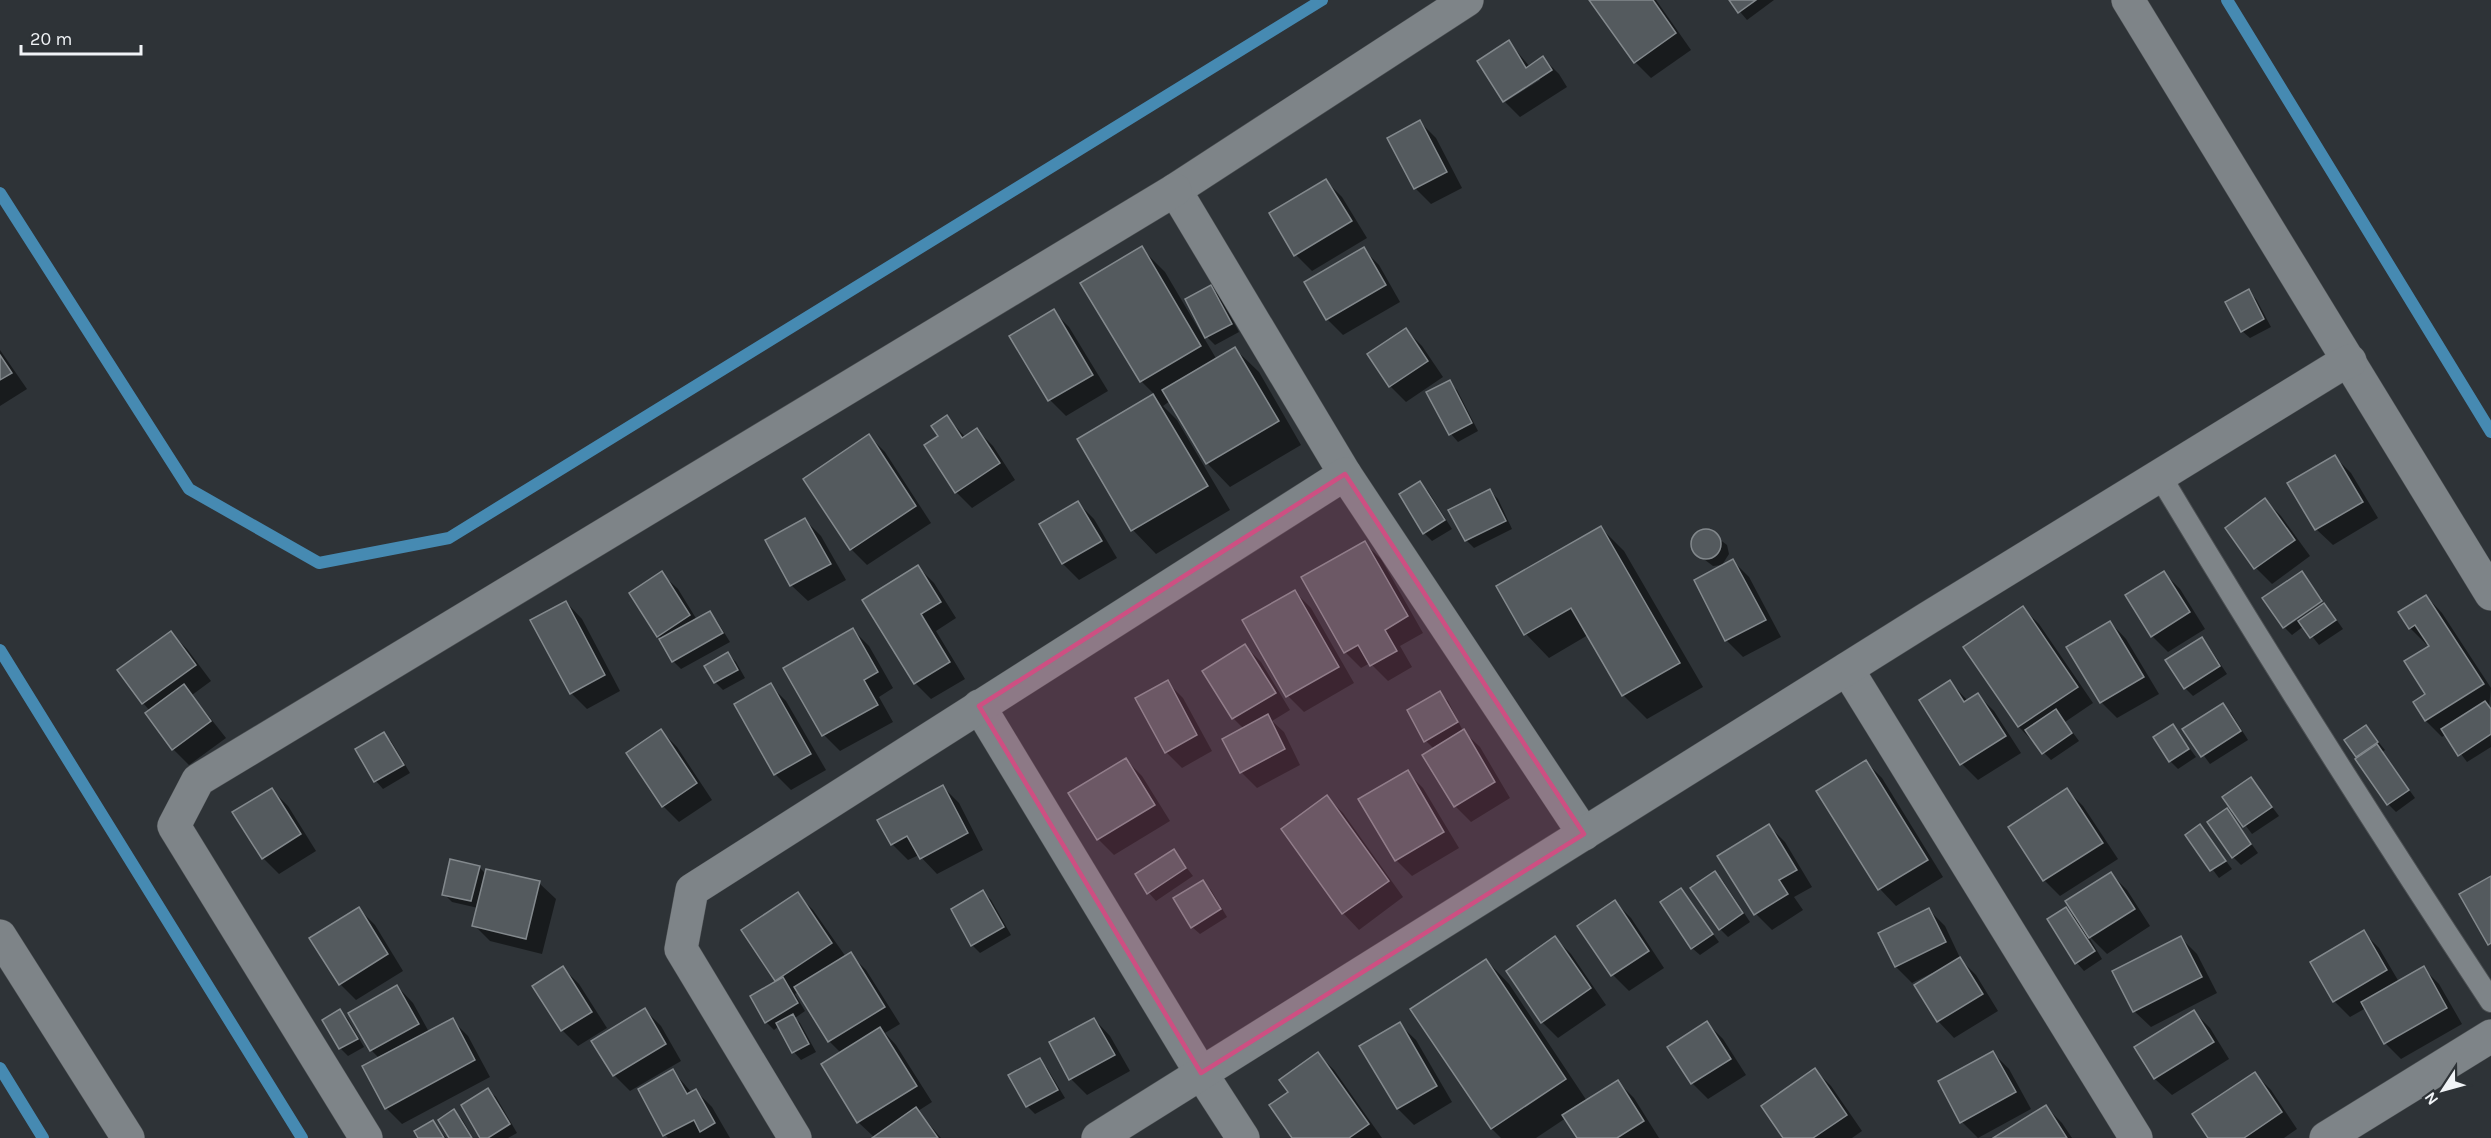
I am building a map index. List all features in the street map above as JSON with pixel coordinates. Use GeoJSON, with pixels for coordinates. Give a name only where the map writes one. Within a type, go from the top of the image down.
{"type":"FeatureCollection","features":[{"type":"Feature","properties":{"kind":"street"},"geometry":{"type":"LineString","coordinates":[[366,1138],[174,826],[198,780],[1175,190],[1467,0]]}},
{"type":"Feature","properties":{"kind":"street"},"geometry":{"type":"LineString","coordinates":[[2128,0],[2491,594]]}},
{"type":"Feature","properties":{"kind":"street"},"geometry":{"type":"LineString","coordinates":[[1175,190],[1345,474],[1584,834]]}},
{"type":"Feature","properties":{"kind":"street"},"geometry":{"type":"LineString","coordinates":[[1098,1138],[1847,669],[2335,368],[2350,362]]}},
{"type":"Feature","properties":{"kind":"street"},"geometry":{"type":"LineString","coordinates":[[795,1138],[681,949],[692,890],[1345,474]]}},
{"type":"Feature","properties":{"kind":"street"},"geometry":{"type":"LineString","coordinates":[[1847,669],[2136,1138]]}},
{"type":"Feature","properties":{"kind":"street"},"geometry":{"type":"LineString","coordinates":[[979,706],[1201,1073],[1243,1138]]}},
{"type":"Feature","properties":{"kind":"street"},"geometry":{"type":"LineString","coordinates":[[0,936],[128,1138]]}},
{"type":"Feature","properties":{"kind":"street"},"geometry":{"type":"LineString","coordinates":[[2326,1138],[2491,1036]]}},
{"type":"Feature","properties":{"kind":"lane"},"geometry":{"type":"LineString","coordinates":[[2160,476],[2358,796],[2491,1001]]}},
{"type":"Feature","properties":{"kind":"highlighted area"},"geometry":{"type":"Polygon","coordinates":[[[1345,474],[1584,834],[1201,1073],[979,706],[1345,474]]]}},
{"type":"Feature","properties":{"kind":"building"},"geometry":{"type":"Polygon","coordinates":[[[1589,0],[1653,0],[1676,33],[1634,63],[1589,0]]]}},
{"type":"Feature","properties":{"kind":"building"},"geometry":{"type":"Polygon","coordinates":[[[1729,0],[1756,0],[1738,13],[1729,0]]]}},
{"type":"Feature","properties":{"kind":"building"},"geometry":{"type":"Polygon","coordinates":[[[1509,40],[1526,68],[1543,56],[1552,70],[1503,102],[1477,61],[1509,40]]]}},
{"type":"Feature","properties":{"kind":"building"},"geometry":{"type":"Polygon","coordinates":[[[1420,120],[1447,172],[1414,189],[1387,138],[1420,120]]]}},
{"type":"Feature","properties":{"kind":"building"},"geometry":{"type":"Polygon","coordinates":[[[1326,179],[1352,221],[1294,256],[1269,213],[1326,179]]]}},
{"type":"Feature","properties":{"kind":"building"},"geometry":{"type":"Polygon","coordinates":[[[1142,246],[1201,346],[1140,382],[1080,283],[1142,246]]]}},
{"type":"Feature","properties":{"kind":"building"},"geometry":{"type":"Polygon","coordinates":[[[1364,247],[1386,285],[1326,320],[1304,282],[1364,247]]]}},
{"type":"Feature","properties":{"kind":"building"},"geometry":{"type":"Polygon","coordinates":[[[1211,285],[1232,324],[1205,338],[1185,299],[1211,285]]]}},
{"type":"Feature","properties":{"kind":"building"},"geometry":{"type":"Polygon","coordinates":[[[2249,289],[2264,319],[2241,332],[2225,302],[2249,289]]]}},
{"type":"Feature","properties":{"kind":"building"},"geometry":{"type":"Polygon","coordinates":[[[1054,309],[1093,375],[1048,401],[1009,336],[1054,309]]]}},
{"type":"Feature","properties":{"kind":"building"},"geometry":{"type":"Polygon","coordinates":[[[1406,328],[1428,361],[1389,387],[1367,354],[1406,328]]]}},
{"type":"Feature","properties":{"kind":"building"},"geometry":{"type":"Polygon","coordinates":[[[1235,347],[1279,421],[1206,464],[1162,390],[1235,347]]]}},
{"type":"Feature","properties":{"kind":"building"},"geometry":{"type":"Polygon","coordinates":[[[0,355],[12,373],[0,380],[0,355]]]}},
{"type":"Feature","properties":{"kind":"building"},"geometry":{"type":"Polygon","coordinates":[[[1450,380],[1472,423],[1449,435],[1426,392],[1450,380]]]}},
{"type":"Feature","properties":{"kind":"building"},"geometry":{"type":"Polygon","coordinates":[[[1153,394],[1208,486],[1131,531],[1077,439],[1153,394]]]}},
{"type":"Feature","properties":{"kind":"building"},"geometry":{"type":"Polygon","coordinates":[[[947,415],[962,438],[977,428],[1000,463],[955,493],[924,445],[938,436],[931,426],[947,415]]]}},
{"type":"Feature","properties":{"kind":"building"},"geometry":{"type":"Polygon","coordinates":[[[869,434],[916,506],[850,550],[803,479],[869,434]]]}},
{"type":"Feature","properties":{"kind":"building"},"geometry":{"type":"Polygon","coordinates":[[[2335,455],[2363,502],[2315,530],[2287,483],[2335,455]]]}},
{"type":"Feature","properties":{"kind":"building"},"geometry":{"type":"Polygon","coordinates":[[[1420,481],[1445,520],[1423,534],[1399,494],[1420,481]]]}},
{"type":"Feature","properties":{"kind":"building"},"geometry":{"type":"Polygon","coordinates":[[[1490,489],[1506,521],[1465,541],[1448,510],[1490,489]]]}},
{"type":"Feature","properties":{"kind":"building"},"geometry":{"type":"Polygon","coordinates":[[[2265,498],[2295,540],[2254,569],[2225,528],[2265,498]]]}},
{"type":"Feature","properties":{"kind":"building"},"geometry":{"type":"Polygon","coordinates":[[[1078,501],[1102,541],[1062,564],[1039,524],[1078,501]]]}},
{"type":"Feature","properties":{"kind":"building"},"geometry":{"type":"Polygon","coordinates":[[[805,518],[831,564],[790,586],[765,540],[805,518]]]}},
{"type":"Feature","properties":{"kind":"building"},"geometry":{"type":"Polygon","coordinates":[[[1601,526],[1680,663],[1622,696],[1571,608],[1524,635],[1496,586],[1601,526]]]}},
{"type":"Feature","properties":{"kind":"building"},"geometry":{"type":"Polygon","coordinates":[[[1706,529],[1717,533],[1721,544],[1717,555],[1706,559],[1695,555],[1691,544],[1695,533],[1706,529]]]}},
{"type":"Feature","properties":{"kind":"building"},"geometry":{"type":"Polygon","coordinates":[[[1365,541],[1408,616],[1385,630],[1397,651],[1370,666],[1358,645],[1344,653],[1301,577],[1365,541]]]}},
{"type":"Feature","properties":{"kind":"building"},"geometry":{"type":"Polygon","coordinates":[[[1733,559],[1766,620],[1725,641],[1694,580],[1733,559]]]}},
{"type":"Feature","properties":{"kind":"building"},"geometry":{"type":"Polygon","coordinates":[[[918,565],[941,602],[921,614],[950,662],[914,684],[862,600],[918,565]]]}},
{"type":"Feature","properties":{"kind":"building"},"geometry":{"type":"Polygon","coordinates":[[[662,571],[690,615],[657,637],[629,593],[662,571]]]}},
{"type":"Feature","properties":{"kind":"building"},"geometry":{"type":"Polygon","coordinates":[[[2164,571],[2190,612],[2151,637],[2125,595],[2164,571]]]}},
{"type":"Feature","properties":{"kind":"building"},"geometry":{"type":"Polygon","coordinates":[[[2302,571],[2322,601],[2283,628],[2262,598],[2302,571]]]}},
{"type":"Feature","properties":{"kind":"building"},"geometry":{"type":"Polygon","coordinates":[[[1295,590],[1339,667],[1286,697],[1242,620],[1295,590]]]}},
{"type":"Feature","properties":{"kind":"building"},"geometry":{"type":"Polygon","coordinates":[[[2426,595],[2484,684],[2425,721],[2413,702],[2425,694],[2404,661],[2429,646],[2415,625],[2409,629],[2398,612],[2426,595]]]}},
{"type":"Feature","properties":{"kind":"building"},"geometry":{"type":"Polygon","coordinates":[[[566,601],[605,675],[570,694],[530,620],[566,601]]]}},
{"type":"Feature","properties":{"kind":"building"},"geometry":{"type":"Polygon","coordinates":[[[2324,603],[2336,620],[2310,638],[2298,621],[2324,603]]]}},
{"type":"Feature","properties":{"kind":"building"},"geometry":{"type":"Polygon","coordinates":[[[2023,606],[2078,687],[2018,727],[1963,647],[2023,606]]]}},
{"type":"Feature","properties":{"kind":"building"},"geometry":{"type":"Polygon","coordinates":[[[710,611],[723,633],[672,662],[659,639],[710,611]]]}},
{"type":"Feature","properties":{"kind":"building"},"geometry":{"type":"Polygon","coordinates":[[[2110,621],[2144,677],[2100,703],[2066,647],[2110,621]]]}},
{"type":"Feature","properties":{"kind":"building"},"geometry":{"type":"Polygon","coordinates":[[[853,628],[878,672],[864,680],[878,705],[822,736],[783,668],[853,628]]]}},
{"type":"Feature","properties":{"kind":"building"},"geometry":{"type":"Polygon","coordinates":[[[171,631],[196,665],[142,704],[117,670],[171,631]]]}},
{"type":"Feature","properties":{"kind":"building"},"geometry":{"type":"Polygon","coordinates":[[[2202,637],[2220,666],[2184,689],[2165,660],[2202,637]]]}},
{"type":"Feature","properties":{"kind":"building"},"geometry":{"type":"Polygon","coordinates":[[[1245,644],[1276,693],[1232,719],[1202,671],[1245,644]]]}},
{"type":"Feature","properties":{"kind":"building"},"geometry":{"type":"Polygon","coordinates":[[[728,652],[738,670],[714,683],[704,666],[728,652]]]}},
{"type":"Feature","properties":{"kind":"building"},"geometry":{"type":"Polygon","coordinates":[[[1168,680],[1197,735],[1165,753],[1135,698],[1168,680]]]}},
{"type":"Feature","properties":{"kind":"building"},"geometry":{"type":"Polygon","coordinates":[[[1950,680],[1964,702],[1978,693],[2006,736],[1960,765],[1919,700],[1950,680]]]}},
{"type":"Feature","properties":{"kind":"building"},"geometry":{"type":"Polygon","coordinates":[[[771,683],[811,754],[774,775],[734,704],[771,683]]]}},
{"type":"Feature","properties":{"kind":"building"},"geometry":{"type":"Polygon","coordinates":[[[184,684],[211,721],[172,750],[145,713],[184,684]]]}},
{"type":"Feature","properties":{"kind":"building"},"geometry":{"type":"Polygon","coordinates":[[[1440,691],[1458,722],[1424,742],[1407,710],[1440,691]]]}},
{"type":"Feature","properties":{"kind":"building"},"geometry":{"type":"Polygon","coordinates":[[[2485,701],[2491,709],[2491,734],[2458,756],[2441,729],[2485,701]]]}},
{"type":"Feature","properties":{"kind":"building"},"geometry":{"type":"Polygon","coordinates":[[[2223,703],[2241,731],[2201,757],[2182,729],[2223,703]]]}},
{"type":"Feature","properties":{"kind":"building"},"geometry":{"type":"Polygon","coordinates":[[[2056,709],[2072,733],[2042,754],[2025,730],[2056,709]]]}},
{"type":"Feature","properties":{"kind":"building"},"geometry":{"type":"Polygon","coordinates":[[[1268,714],[1285,749],[1240,773],[1222,739],[1268,714]]]}},
{"type":"Feature","properties":{"kind":"building"},"geometry":{"type":"Polygon","coordinates":[[[2173,724],[2189,749],[2169,762],[2153,737],[2173,724]]]}},
{"type":"Feature","properties":{"kind":"building"},"geometry":{"type":"Polygon","coordinates":[[[2366,725],[2378,742],[2356,757],[2344,740],[2366,725]]]}},
{"type":"Feature","properties":{"kind":"building"},"geometry":{"type":"Polygon","coordinates":[[[661,729],[697,783],[662,807],[626,753],[661,729]]]}},
{"type":"Feature","properties":{"kind":"building"},"geometry":{"type":"Polygon","coordinates":[[[1464,729],[1495,782],[1454,807],[1422,755],[1464,729]]]}},
{"type":"Feature","properties":{"kind":"building"},"geometry":{"type":"Polygon","coordinates":[[[384,732],[404,765],[374,782],[355,749],[384,732]]]}},
{"type":"Feature","properties":{"kind":"building"},"geometry":{"type":"Polygon","coordinates":[[[2377,744],[2409,790],[2387,805],[2355,759],[2377,744]]]}},
{"type":"Feature","properties":{"kind":"building"},"geometry":{"type":"Polygon","coordinates":[[[1126,758],[1155,805],[1097,840],[1068,793],[1126,758]]]}},
{"type":"Feature","properties":{"kind":"building"},"geometry":{"type":"Polygon","coordinates":[[[1866,760],[1928,860],[1878,890],[1816,791],[1866,760]]]}},
{"type":"Feature","properties":{"kind":"building"},"geometry":{"type":"Polygon","coordinates":[[[1408,770],[1444,832],[1395,861],[1358,799],[1408,770]]]}},
{"type":"Feature","properties":{"kind":"building"},"geometry":{"type":"Polygon","coordinates":[[[2251,777],[2272,807],[2243,827],[2222,797],[2251,777]]]}},
{"type":"Feature","properties":{"kind":"building"},"geometry":{"type":"Polygon","coordinates":[[[943,785],[968,833],[920,859],[907,836],[891,845],[877,820],[943,785]]]}},
{"type":"Feature","properties":{"kind":"building"},"geometry":{"type":"Polygon","coordinates":[[[272,788],[301,834],[262,859],[232,812],[272,788]]]}},
{"type":"Feature","properties":{"kind":"building"},"geometry":{"type":"Polygon","coordinates":[[[2067,788],[2103,843],[2043,881],[2008,827],[2067,788]]]}},
{"type":"Feature","properties":{"kind":"building"},"geometry":{"type":"Polygon","coordinates":[[[1327,795],[1389,881],[1342,914],[1281,829],[1327,795]]]}},
{"type":"Feature","properties":{"kind":"building"},"geometry":{"type":"Polygon","coordinates":[[[2227,808],[2251,844],[2232,858],[2207,822],[2227,808]]]}},
{"type":"Feature","properties":{"kind":"building"},"geometry":{"type":"Polygon","coordinates":[[[1769,824],[1797,870],[1779,880],[1788,894],[1754,915],[1717,856],[1769,824]]]}},
{"type":"Feature","properties":{"kind":"building"},"geometry":{"type":"Polygon","coordinates":[[[2200,824],[2226,861],[2210,871],[2185,835],[2200,824]]]}},
{"type":"Feature","properties":{"kind":"building"},"geometry":{"type":"Polygon","coordinates":[[[1174,849],[1186,868],[1147,894],[1135,874],[1174,849]]]}},
{"type":"Feature","properties":{"kind":"building"},"geometry":{"type":"Polygon","coordinates":[[[450,859],[480,866],[471,901],[442,895],[450,859]]]}},
{"type":"Feature","properties":{"kind":"building"},"geometry":{"type":"Polygon","coordinates":[[[486,869],[540,881],[526,939],[472,926],[486,869]]]}},
{"type":"Feature","properties":{"kind":"building"},"geometry":{"type":"Polygon","coordinates":[[[1715,871],[1743,913],[1719,930],[1690,888],[1715,871]]]}},
{"type":"Feature","properties":{"kind":"building"},"geometry":{"type":"Polygon","coordinates":[[[2111,872],[2135,909],[2089,938],[2065,901],[2111,872]]]}},
{"type":"Feature","properties":{"kind":"building"},"geometry":{"type":"Polygon","coordinates":[[[2491,876],[2491,943],[2488,945],[2459,894],[2491,876]]]}},
{"type":"Feature","properties":{"kind":"building"},"geometry":{"type":"Polygon","coordinates":[[[1203,880],[1221,909],[1191,928],[1173,898],[1203,880]]]}},
{"type":"Feature","properties":{"kind":"building"},"geometry":{"type":"Polygon","coordinates":[[[1681,888],[1713,934],[1691,949],[1660,902],[1681,888]]]}},
{"type":"Feature","properties":{"kind":"building"},"geometry":{"type":"Polygon","coordinates":[[[983,890],[1004,927],[971,946],[951,909],[983,890]]]}},
{"type":"Feature","properties":{"kind":"building"},"geometry":{"type":"Polygon","coordinates":[[[798,892],[832,943],[775,981],[741,930],[798,892]]]}},
{"type":"Feature","properties":{"kind":"building"},"geometry":{"type":"Polygon","coordinates":[[[1615,900],[1649,951],[1611,976],[1577,926],[1615,900]]]}},
{"type":"Feature","properties":{"kind":"building"},"geometry":{"type":"Polygon","coordinates":[[[359,907],[388,954],[339,985],[309,938],[359,907]]]}},
{"type":"Feature","properties":{"kind":"building"},"geometry":{"type":"Polygon","coordinates":[[[2066,907],[2095,951],[2075,964],[2047,919],[2066,907]]]}},
{"type":"Feature","properties":{"kind":"building"},"geometry":{"type":"Polygon","coordinates":[[[1929,908],[1946,942],[1895,967],[1878,933],[1929,908]]]}},
{"type":"Feature","properties":{"kind":"building"},"geometry":{"type":"Polygon","coordinates":[[[2364,930],[2387,970],[2333,1002],[2310,962],[2364,930]]]}},
{"type":"Feature","properties":{"kind":"building"},"geometry":{"type":"Polygon","coordinates":[[[1555,936],[1591,988],[1541,1023],[1506,971],[1555,936]]]}},
{"type":"Feature","properties":{"kind":"building"},"geometry":{"type":"Polygon","coordinates":[[[2181,936],[2202,977],[2133,1012],[2112,971],[2181,936]]]}},
{"type":"Feature","properties":{"kind":"building"},"geometry":{"type":"Polygon","coordinates":[[[851,952],[885,1007],[828,1042],[794,987],[851,952]]]}},
{"type":"Feature","properties":{"kind":"building"},"geometry":{"type":"Polygon","coordinates":[[[1960,957],[1983,994],[1937,1022],[1914,985],[1960,957]]]}},
{"type":"Feature","properties":{"kind":"building"},"geometry":{"type":"Polygon","coordinates":[[[1486,959],[1566,1079],[1491,1129],[1410,1009],[1486,959]]]}},
{"type":"Feature","properties":{"kind":"building"},"geometry":{"type":"Polygon","coordinates":[[[563,966],[592,1012],[561,1031],[532,986],[563,966]]]}},
{"type":"Feature","properties":{"kind":"building"},"geometry":{"type":"Polygon","coordinates":[[[2424,966],[2447,1008],[2384,1044],[2361,1002],[2424,966]]]}},
{"type":"Feature","properties":{"kind":"building"},"geometry":{"type":"Polygon","coordinates":[[[783,977],[798,1003],[765,1023],[750,996],[783,977]]]}},
{"type":"Feature","properties":{"kind":"building"},"geometry":{"type":"Polygon","coordinates":[[[397,985],[419,1024],[370,1051],[348,1013],[397,985]]]}},
{"type":"Feature","properties":{"kind":"building"},"geometry":{"type":"Polygon","coordinates":[[[645,1008],[666,1044],[613,1076],[591,1041],[645,1008]]]}},
{"type":"Feature","properties":{"kind":"building"},"geometry":{"type":"Polygon","coordinates":[[[340,1009],[358,1039],[339,1049],[322,1020],[340,1009]]]}},
{"type":"Feature","properties":{"kind":"building"},"geometry":{"type":"Polygon","coordinates":[[[2194,1010],[2214,1042],[2154,1079],[2134,1047],[2194,1010]]]}},
{"type":"Feature","properties":{"kind":"building"},"geometry":{"type":"Polygon","coordinates":[[[793,1014],[809,1044],[792,1053],[776,1023],[793,1014]]]}},
{"type":"Feature","properties":{"kind":"building"},"geometry":{"type":"Polygon","coordinates":[[[453,1018],[475,1060],[385,1109],[362,1066],[453,1018]]]}},
{"type":"Feature","properties":{"kind":"building"},"geometry":{"type":"Polygon","coordinates":[[[1094,1018],[1115,1055],[1069,1080],[1049,1042],[1094,1018]]]}},
{"type":"Feature","properties":{"kind":"building"},"geometry":{"type":"Polygon","coordinates":[[[1707,1021],[1731,1059],[1691,1084],[1667,1047],[1707,1021]]]}},
{"type":"Feature","properties":{"kind":"building"},"geometry":{"type":"Polygon","coordinates":[[[1400,1022],[1437,1086],[1397,1109],[1359,1046],[1400,1022]]]}},
{"type":"Feature","properties":{"kind":"building"},"geometry":{"type":"Polygon","coordinates":[[[880,1027],[917,1086],[857,1123],[821,1064],[880,1027]]]}},
{"type":"Feature","properties":{"kind":"building"},"geometry":{"type":"Polygon","coordinates":[[[1993,1051],[2016,1092],[1960,1123],[1938,1081],[1993,1051]]]}},
{"type":"Feature","properties":{"kind":"building"},"geometry":{"type":"Polygon","coordinates":[[[1318,1052],[1369,1124],[1349,1138],[1292,1138],[1269,1105],[1288,1092],[1279,1080],[1318,1052]]]}},
{"type":"Feature","properties":{"kind":"building"},"geometry":{"type":"Polygon","coordinates":[[[1040,1058],[1058,1090],[1026,1107],[1008,1075],[1040,1058]]]}},
{"type":"Feature","properties":{"kind":"building"},"geometry":{"type":"Polygon","coordinates":[[[1815,1068],[1847,1115],[1813,1138],[1783,1138],[1761,1106],[1815,1068]]]}},
{"type":"Feature","properties":{"kind":"building"},"geometry":{"type":"Polygon","coordinates":[[[673,1069],[687,1094],[696,1089],[715,1123],[700,1132],[694,1120],[663,1136],[638,1089],[673,1069]]]}},
{"type":"Feature","properties":{"kind":"building"},"geometry":{"type":"Polygon","coordinates":[[[2255,1072],[2282,1112],[2244,1138],[2208,1138],[2192,1114],[2255,1072]]]}},
{"type":"Feature","properties":{"kind":"building"},"geometry":{"type":"Polygon","coordinates":[[[1618,1080],[1644,1121],[1617,1138],[1577,1138],[1562,1115],[1618,1080]]]}},
{"type":"Feature","properties":{"kind":"building"},"geometry":{"type":"Polygon","coordinates":[[[488,1088],[510,1124],[488,1138],[480,1138],[461,1105],[488,1088]]]}},
{"type":"Feature","properties":{"kind":"building"},"geometry":{"type":"Polygon","coordinates":[[[2046,1105],[2067,1138],[1993,1138],[2046,1105]]]}},
{"type":"Feature","properties":{"kind":"building"},"geometry":{"type":"Polygon","coordinates":[[[916,1107],[938,1138],[872,1138],[916,1107]]]}},
{"type":"Feature","properties":{"kind":"building"},"geometry":{"type":"Polygon","coordinates":[[[454,1109],[472,1138],[449,1138],[438,1120],[454,1109]]]}},
{"type":"Feature","properties":{"kind":"building"},"geometry":{"type":"Polygon","coordinates":[[[433,1120],[444,1138],[418,1138],[414,1131],[433,1120]]]}},
{"type":"Feature","properties":{"kind":"waterway"},"geometry":{"type":"LineString","coordinates":[[0,193],[189,489],[319,563],[449,538],[1322,0]]}},
{"type":"Feature","properties":{"kind":"waterway"},"geometry":{"type":"LineString","coordinates":[[2227,0],[2491,432]]}},
{"type":"Feature","properties":{"kind":"waterway"},"geometry":{"type":"LineString","coordinates":[[0,650],[302,1138]]}},
{"type":"Feature","properties":{"kind":"waterway"},"geometry":{"type":"LineString","coordinates":[[0,1068],[43,1138]]}}]}
